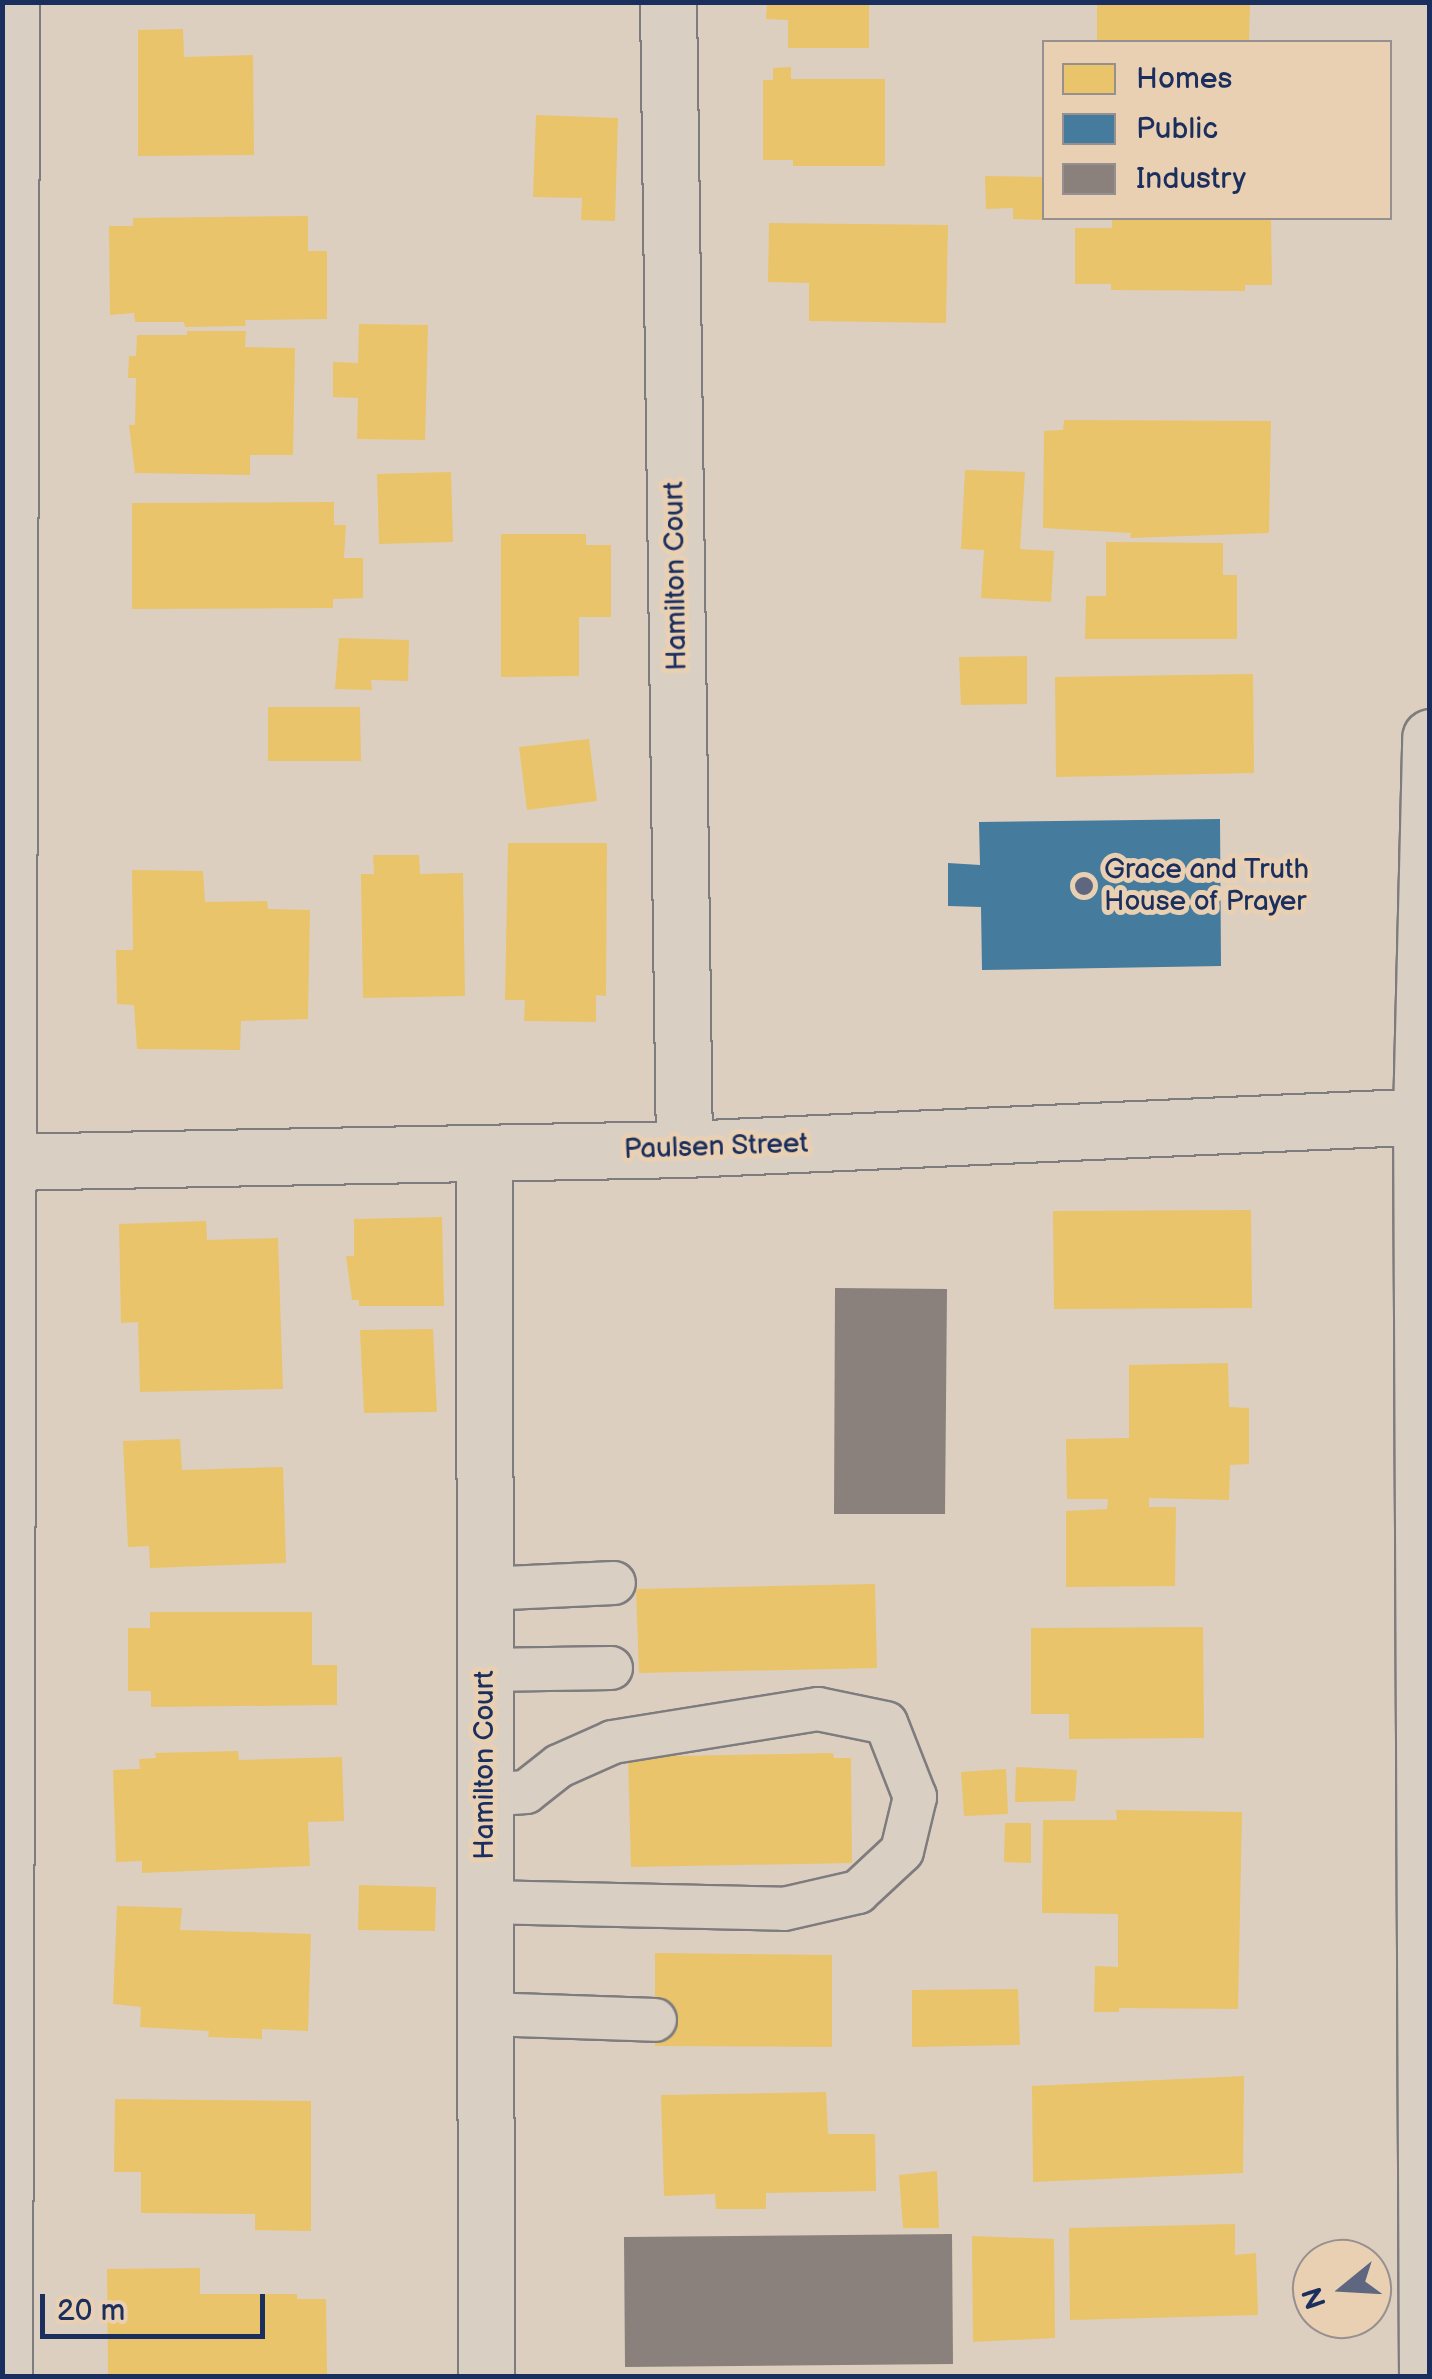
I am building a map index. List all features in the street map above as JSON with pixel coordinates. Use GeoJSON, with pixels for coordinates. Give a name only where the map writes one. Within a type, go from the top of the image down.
{"type":"FeatureCollection","features":[{"type":"Feature","properties":{"kind":"street"},"geometry":{"type":"LineString","coordinates":[[4,2376],[11,2]]}},
{"type":"Feature","properties":{"kind":"street","name":"Hamilton Court"},"geometry":{"type":"LineString","coordinates":[[668,2],[684,1150]]}},
{"type":"Feature","properties":{"kind":"street"},"geometry":{"type":"LineString","coordinates":[[1427,2376],[1425,1116],[1430,737]]}},
{"type":"Feature","properties":{"kind":"street","name":"Paulsen Street"},"geometry":{"type":"LineString","coordinates":[[5,1162],[684,1150],[1425,1116]]}},
{"type":"Feature","properties":{"kind":"street","name":"Hamilton Court"},"geometry":{"type":"LineString","coordinates":[[484,1153],[486,2376]]}},
{"type":"Feature","properties":{"kind":"lane"},"geometry":{"type":"LineString","coordinates":[[485,1589],[614,1583]]}},
{"type":"Feature","properties":{"kind":"lane"},"geometry":{"type":"LineString","coordinates":[[485,1670],[611,1668]]}},
{"type":"Feature","properties":{"kind":"lane"},"geometry":{"type":"LineString","coordinates":[[484,1902],[784,1910],[858,1892],[902,1851],[916,1796],[886,1722],[818,1709],[613,1742],[560,1766],[526,1792],[485,1795]]}},
{"type":"Feature","properties":{"kind":"lane"},"geometry":{"type":"LineString","coordinates":[[486,2014],[655,2020]]}},
{"type":"Feature","properties":{"kind":"building: Homes"},"geometry":{"type":"Polygon","coordinates":[[[767,2],[869,2],[869,48],[788,48],[788,20],[766,19],[767,2]]]}},
{"type":"Feature","properties":{"kind":"building: Homes"},"geometry":{"type":"Polygon","coordinates":[[[1097,2],[1250,2],[1249,40],[1097,40],[1097,2]]]}},
{"type":"Feature","properties":{"kind":"building: Homes"},"geometry":{"type":"Polygon","coordinates":[[[183,29],[184,57],[253,55],[254,155],[138,156],[138,30],[183,29]]]}},
{"type":"Feature","properties":{"kind":"building: Homes"},"geometry":{"type":"Polygon","coordinates":[[[791,67],[791,79],[885,79],[885,166],[793,166],[793,160],[763,160],[763,80],[773,80],[773,68],[791,67]]]}},
{"type":"Feature","properties":{"kind":"building: Homes"},"geometry":{"type":"Polygon","coordinates":[[[536,115],[618,118],[615,221],[581,220],[582,198],[533,197],[536,115]]]}},
{"type":"Feature","properties":{"kind":"building: Homes"},"geometry":{"type":"Polygon","coordinates":[[[985,176],[1042,177],[1042,220],[1013,219],[1013,208],[986,209],[985,176]]]}},
{"type":"Feature","properties":{"kind":"building: Homes"},"geometry":{"type":"Polygon","coordinates":[[[308,216],[308,251],[327,251],[327,319],[245,320],[246,326],[185,327],[184,322],[135,322],[134,313],[110,315],[109,226],[133,226],[133,218],[308,216]]]}},
{"type":"Feature","properties":{"kind":"building: Homes"},"geometry":{"type":"Polygon","coordinates":[[[1112,220],[1271,220],[1272,285],[1245,285],[1245,291],[1111,290],[1111,284],[1075,284],[1075,228],[1112,228],[1112,220]]]}},
{"type":"Feature","properties":{"kind":"building: Homes"},"geometry":{"type":"Polygon","coordinates":[[[769,223],[948,225],[946,323],[809,321],[809,283],[768,282],[769,223]]]}},
{"type":"Feature","properties":{"kind":"building: Homes"},"geometry":{"type":"Polygon","coordinates":[[[359,324],[428,325],[425,440],[357,439],[358,398],[333,397],[333,362],[358,363],[359,324]]]}},
{"type":"Feature","properties":{"kind":"building: Homes"},"geometry":{"type":"Polygon","coordinates":[[[187,331],[246,331],[245,347],[295,348],[293,455],[250,455],[250,475],[135,473],[129,425],[135,425],[136,378],[128,378],[129,356],[136,356],[137,335],[187,335],[187,331]]]}},
{"type":"Feature","properties":{"kind":"building: Homes"},"geometry":{"type":"Polygon","coordinates":[[[1064,420],[1271,421],[1269,533],[1130,538],[1131,533],[1043,528],[1044,431],[1063,430],[1064,420]]]}},
{"type":"Feature","properties":{"kind":"building: Homes"},"geometry":{"type":"Polygon","coordinates":[[[965,470],[1025,472],[1020,549],[1054,551],[1051,602],[981,598],[984,550],[961,549],[965,470]]]}},
{"type":"Feature","properties":{"kind":"building: Homes"},"geometry":{"type":"Polygon","coordinates":[[[451,472],[453,542],[379,544],[377,474],[451,472]]]}},
{"type":"Feature","properties":{"kind":"building: Homes"},"geometry":{"type":"Polygon","coordinates":[[[334,502],[334,525],[346,525],[344,558],[363,558],[363,598],[333,599],[333,608],[132,609],[132,503],[334,502]]]}},
{"type":"Feature","properties":{"kind":"building: Homes"},"geometry":{"type":"Polygon","coordinates":[[[501,534],[586,534],[586,545],[611,545],[611,617],[579,617],[579,676],[501,677],[501,534]]]}},
{"type":"Feature","properties":{"kind":"building: Homes"},"geometry":{"type":"Polygon","coordinates":[[[1106,542],[1223,543],[1223,575],[1237,575],[1237,639],[1085,639],[1086,596],[1106,596],[1106,542]]]}},
{"type":"Feature","properties":{"kind":"building: Homes"},"geometry":{"type":"Polygon","coordinates":[[[339,638],[409,640],[408,681],[371,680],[372,690],[335,689],[339,638]]]}},
{"type":"Feature","properties":{"kind":"building: Homes"},"geometry":{"type":"Polygon","coordinates":[[[1027,656],[1027,704],[961,705],[959,657],[1027,656]]]}},
{"type":"Feature","properties":{"kind":"building: Homes"},"geometry":{"type":"Polygon","coordinates":[[[1253,674],[1254,773],[1056,777],[1055,677],[1253,674]]]}},
{"type":"Feature","properties":{"kind":"building: Homes"},"geometry":{"type":"Polygon","coordinates":[[[268,707],[360,707],[361,761],[268,761],[268,707]]]}},
{"type":"Feature","properties":{"kind":"building: Homes"},"geometry":{"type":"Polygon","coordinates":[[[589,739],[597,801],[527,810],[519,747],[589,739]]]}},
{"type":"Feature","properties":{"kind":"building: Homes"},"geometry":{"type":"Polygon","coordinates":[[[508,843],[607,843],[606,996],[596,995],[596,1022],[524,1021],[525,1000],[505,1000],[508,843]]]}},
{"type":"Feature","properties":{"kind":"building: Homes"},"geometry":{"type":"Polygon","coordinates":[[[373,855],[419,855],[420,874],[463,873],[465,996],[363,998],[361,874],[374,874],[373,855]]]}},
{"type":"Feature","properties":{"kind":"building: Homes"},"geometry":{"type":"Polygon","coordinates":[[[132,870],[203,871],[205,902],[267,901],[268,909],[310,910],[308,1019],[241,1021],[240,1050],[137,1049],[134,1005],[117,1004],[116,950],[133,950],[132,870]]]}},
{"type":"Feature","properties":{"kind":"building: Homes"},"geometry":{"type":"Polygon","coordinates":[[[1251,1210],[1252,1308],[1054,1309],[1053,1211],[1251,1210]]]}},
{"type":"Feature","properties":{"kind":"building: Homes"},"geometry":{"type":"Polygon","coordinates":[[[442,1217],[444,1306],[359,1306],[359,1300],[352,1300],[346,1256],[354,1256],[354,1219],[442,1217]]]}},
{"type":"Feature","properties":{"kind":"building: Homes"},"geometry":{"type":"Polygon","coordinates":[[[206,1221],[207,1240],[278,1238],[283,1389],[140,1392],[138,1322],[121,1323],[119,1224],[206,1221]]]}},
{"type":"Feature","properties":{"kind":"building: Homes"},"geometry":{"type":"Polygon","coordinates":[[[433,1329],[437,1412],[364,1413],[360,1330],[433,1329]]]}},
{"type":"Feature","properties":{"kind":"building: Homes"},"geometry":{"type":"Polygon","coordinates":[[[1228,1363],[1229,1407],[1249,1408],[1249,1464],[1230,1465],[1229,1500],[1149,1498],[1149,1507],[1176,1507],[1175,1586],[1066,1587],[1066,1511],[1107,1509],[1108,1499],[1067,1499],[1066,1439],[1129,1438],[1129,1365],[1228,1363]]]}},
{"type":"Feature","properties":{"kind":"building: Homes"},"geometry":{"type":"Polygon","coordinates":[[[180,1439],[182,1470],[283,1467],[286,1563],[150,1568],[149,1546],[128,1547],[123,1441],[180,1439]]]}},
{"type":"Feature","properties":{"kind":"building: Homes"},"geometry":{"type":"Polygon","coordinates":[[[875,1584],[877,1668],[639,1673],[636,1589],[875,1584]]]}},
{"type":"Feature","properties":{"kind":"building: Homes"},"geometry":{"type":"Polygon","coordinates":[[[150,1612],[312,1612],[312,1665],[337,1665],[337,1705],[151,1707],[151,1691],[128,1691],[128,1628],[150,1628],[150,1612]]]}},
{"type":"Feature","properties":{"kind":"building: Homes"},"geometry":{"type":"Polygon","coordinates":[[[1203,1627],[1204,1738],[1069,1739],[1069,1714],[1031,1714],[1031,1628],[1203,1627]]]}},
{"type":"Feature","properties":{"kind":"building: Homes"},"geometry":{"type":"Polygon","coordinates":[[[238,1751],[239,1760],[342,1757],[344,1821],[308,1822],[310,1866],[142,1873],[142,1861],[116,1862],[113,1770],[140,1769],[139,1759],[156,1758],[155,1753],[238,1751]]]}},
{"type":"Feature","properties":{"kind":"building: Homes"},"geometry":{"type":"Polygon","coordinates":[[[833,1753],[834,1758],[851,1758],[852,1863],[631,1867],[628,1757],[833,1753]]]}},
{"type":"Feature","properties":{"kind":"building: Homes"},"geometry":{"type":"Polygon","coordinates":[[[1016,1767],[1077,1770],[1075,1801],[1015,1802],[1016,1767]]]}},
{"type":"Feature","properties":{"kind":"building: Homes"},"geometry":{"type":"Polygon","coordinates":[[[1006,1769],[1008,1814],[964,1816],[961,1772],[1006,1769]]]}},
{"type":"Feature","properties":{"kind":"building: Homes"},"geometry":{"type":"Polygon","coordinates":[[[1116,1810],[1242,1812],[1238,2009],[1119,2008],[1119,2012],[1094,2012],[1095,1966],[1118,1967],[1118,1914],[1042,1913],[1043,1820],[1117,1820],[1116,1810]]]}},
{"type":"Feature","properties":{"kind":"building: Homes"},"geometry":{"type":"Polygon","coordinates":[[[1005,1823],[1031,1823],[1031,1863],[1004,1862],[1005,1823]]]}},
{"type":"Feature","properties":{"kind":"building: Homes"},"geometry":{"type":"Polygon","coordinates":[[[359,1885],[436,1887],[435,1931],[358,1930],[359,1885]]]}},
{"type":"Feature","properties":{"kind":"building: Homes"},"geometry":{"type":"Polygon","coordinates":[[[117,1906],[182,1908],[180,1930],[311,1934],[308,2031],[262,2029],[262,2039],[208,2037],[209,2031],[140,2027],[141,2007],[113,2004],[117,1906]]]}},
{"type":"Feature","properties":{"kind":"building: Homes"},"geometry":{"type":"Polygon","coordinates":[[[655,1953],[832,1955],[832,2047],[655,2046],[655,1953]]]}},
{"type":"Feature","properties":{"kind":"building: Homes"},"geometry":{"type":"Polygon","coordinates":[[[1018,1989],[1020,2045],[912,2047],[912,1990],[1018,1989]]]}},
{"type":"Feature","properties":{"kind":"building: Homes"},"geometry":{"type":"Polygon","coordinates":[[[1244,2076],[1243,2173],[1033,2182],[1032,2086],[1244,2076]]]}},
{"type":"Feature","properties":{"kind":"building: Homes"},"geometry":{"type":"Polygon","coordinates":[[[826,2092],[828,2134],[875,2134],[876,2191],[766,2193],[766,2209],[716,2209],[715,2194],[664,2196],[661,2095],[826,2092]]]}},
{"type":"Feature","properties":{"kind":"building: Homes"},"geometry":{"type":"Polygon","coordinates":[[[115,2099],[311,2101],[311,2231],[255,2230],[255,2214],[141,2213],[141,2172],[114,2172],[115,2099]]]}},
{"type":"Feature","properties":{"kind":"building: Homes"},"geometry":{"type":"Polygon","coordinates":[[[937,2171],[939,2228],[903,2228],[899,2175],[937,2171]]]}},
{"type":"Feature","properties":{"kind":"building: Homes"},"geometry":{"type":"Polygon","coordinates":[[[1235,2224],[1235,2255],[1256,2253],[1258,2315],[1070,2320],[1069,2228],[1235,2224]]]}},
{"type":"Feature","properties":{"kind":"building: Homes"},"geometry":{"type":"Polygon","coordinates":[[[972,2236],[1054,2239],[1055,2338],[973,2342],[972,2236]]]}},
{"type":"Feature","properties":{"kind":"building: Homes"},"geometry":{"type":"Polygon","coordinates":[[[200,2268],[200,2294],[297,2294],[297,2299],[326,2299],[327,2376],[108,2376],[107,2269],[200,2268]]]}},
{"type":"Feature","properties":{"kind":"building: Public","name":"Grace and Truth House of Prayer"},"geometry":{"type":"Polygon","coordinates":[[[1220,819],[1221,966],[982,970],[981,907],[948,906],[948,863],[980,865],[979,822],[1220,819]]]}},
{"type":"Feature","properties":{"kind":"building: Industry"},"geometry":{"type":"Polygon","coordinates":[[[835,1288],[947,1289],[945,1514],[834,1514],[835,1288]]]}},
{"type":"Feature","properties":{"kind":"building: Industry"},"geometry":{"type":"Polygon","coordinates":[[[952,2234],[953,2364],[625,2367],[624,2237],[952,2234]]]}},
{"type":"Feature","properties":{"kind":"place","name":"Grace and Truth House of Prayer"},"geometry":{"type":"Point","coordinates":[1084,886]}}]}
